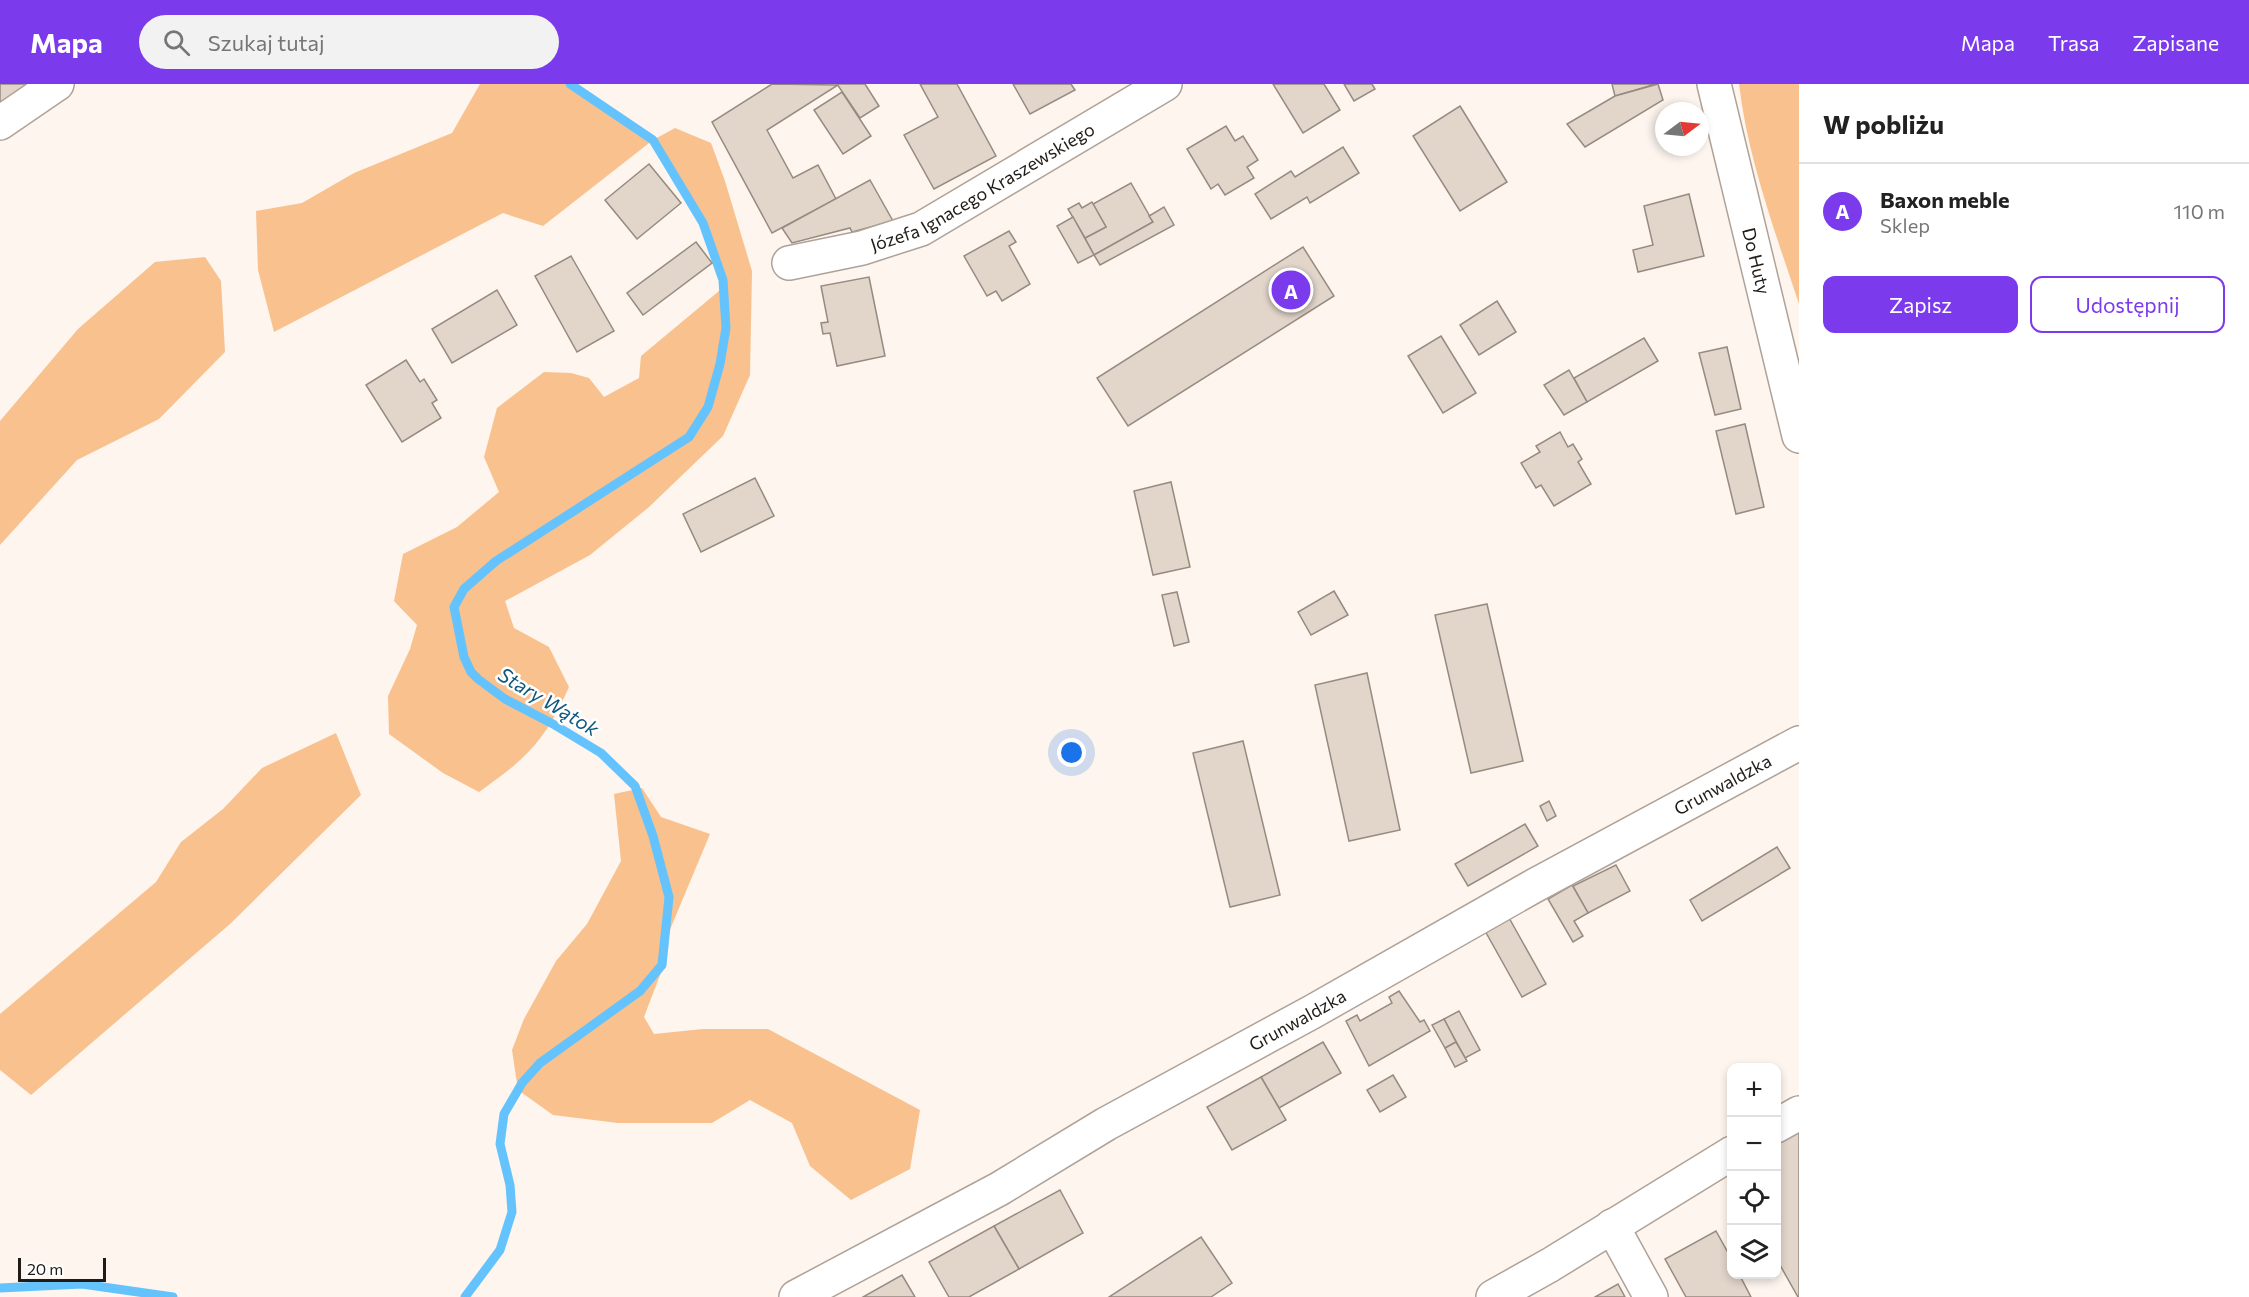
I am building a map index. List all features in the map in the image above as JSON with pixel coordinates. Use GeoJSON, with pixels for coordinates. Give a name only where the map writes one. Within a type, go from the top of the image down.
{"type":"FeatureCollection","features":[{"type":"Feature","properties":{"kind":"street"},"geometry":{"type":"LineString","coordinates":[[0,123],[57,84]]}},
{"type":"Feature","properties":{"kind":"street","name":"Józefa Ignacego Kraszewskiego"},"geometry":{"type":"LineString","coordinates":[[789,263],[862,248],[921,229],[1165,84]]}},
{"type":"Feature","properties":{"kind":"street","name":"Do Huty"},"geometry":{"type":"LineString","coordinates":[[1714,84],[1715,98],[1799,436]]}},
{"type":"Feature","properties":{"kind":"street","name":"Grunwaldzka"},"geometry":{"type":"LineString","coordinates":[[796,1297],[999,1189],[1106,1124],[1312,1012],[1532,887],[1799,743]]}},
{"type":"Feature","properties":{"kind":"street"},"geometry":{"type":"LineString","coordinates":[[1781,1123],[1799,1113]]}},
{"type":"Feature","properties":{"kind":"street"},"geometry":{"type":"LineString","coordinates":[[1493,1297],[1727,1155]]}},
{"type":"Feature","properties":{"kind":"street"},"geometry":{"type":"LineString","coordinates":[[1612,1226],[1651,1297]]}},
{"type":"Feature","properties":{"kind":"shaded area"},"geometry":{"type":"Polygon","coordinates":[[[480,84],[568,84],[653,140],[543,226],[503,213],[274,332],[258,270],[256,211],[302,203],[354,173],[452,133],[480,84]]]}},
{"type":"Feature","properties":{"kind":"shaded area"},"geometry":{"type":"Polygon","coordinates":[[[1739,84],[1799,84],[1799,304],[1756,168],[1739,84]]]}},
{"type":"Feature","properties":{"kind":"shaded area"},"geometry":{"type":"Polygon","coordinates":[[[675,128],[711,143],[752,271],[750,375],[723,436],[649,507],[590,555],[505,601],[514,628],[549,647],[569,687],[552,721],[533,747],[510,769],[479,792],[443,773],[389,734],[388,696],[410,649],[417,625],[394,601],[403,554],[457,527],[499,492],[484,457],[497,408],[544,372],[571,373],[589,378],[604,397],[639,378],[641,356],[725,286],[712,245],[653,140],[675,128]]]}},
{"type":"Feature","properties":{"kind":"shaded area"},"geometry":{"type":"Polygon","coordinates":[[[205,257],[221,281],[225,352],[159,419],[77,460],[0,545],[0,421],[78,329],[155,262],[205,257]]]}},
{"type":"Feature","properties":{"kind":"shaded area"},"geometry":{"type":"Polygon","coordinates":[[[336,733],[361,795],[230,924],[31,1095],[0,1070],[0,1014],[156,882],[181,842],[223,809],[262,768],[336,733]]]}},
{"type":"Feature","properties":{"kind":"shaded area"},"geometry":{"type":"Polygon","coordinates":[[[642,788],[661,817],[710,834],[669,932],[665,962],[644,1017],[654,1034],[703,1029],[768,1029],[920,1110],[910,1169],[851,1200],[810,1166],[792,1123],[750,1100],[712,1123],[618,1123],[553,1115],[518,1090],[512,1050],[524,1019],[556,961],[587,924],[621,861],[614,794],[642,788]]]}},
{"type":"Feature","properties":{"kind":"building"},"geometry":{"type":"Polygon","coordinates":[[[0,84],[32,84],[0,106],[0,84]]]}},
{"type":"Feature","properties":{"kind":"building"},"geometry":{"type":"Polygon","coordinates":[[[772,84],[838,85],[767,130],[793,178],[818,165],[836,199],[772,233],[712,122],[772,84]]]}},
{"type":"Feature","properties":{"kind":"building"},"geometry":{"type":"Polygon","coordinates":[[[837,84],[865,84],[879,106],[860,118],[837,84]]]}},
{"type":"Feature","properties":{"kind":"building"},"geometry":{"type":"Polygon","coordinates":[[[920,84],[957,84],[996,156],[934,189],[904,135],[938,117],[920,84]]]}},
{"type":"Feature","properties":{"kind":"building"},"geometry":{"type":"Polygon","coordinates":[[[1013,84],[1071,84],[1075,90],[1030,114],[1013,84]]]}},
{"type":"Feature","properties":{"kind":"building"},"geometry":{"type":"Polygon","coordinates":[[[1273,84],[1324,84],[1340,110],[1303,133],[1273,84]]]}},
{"type":"Feature","properties":{"kind":"building"},"geometry":{"type":"Polygon","coordinates":[[[1344,84],[1372,84],[1375,89],[1354,101],[1344,84]]]}},
{"type":"Feature","properties":{"kind":"building"},"geometry":{"type":"Polygon","coordinates":[[[1612,84],[1656,84],[1615,96],[1612,84]]]}},
{"type":"Feature","properties":{"kind":"building"},"geometry":{"type":"Polygon","coordinates":[[[1658,84],[1663,100],[1655,102],[1655,105],[1585,147],[1567,124],[1615,96],[1658,84]]]}},
{"type":"Feature","properties":{"kind":"building"},"geometry":{"type":"Polygon","coordinates":[[[842,92],[871,136],[843,154],[814,110],[842,92]]]}},
{"type":"Feature","properties":{"kind":"building"},"geometry":{"type":"Polygon","coordinates":[[[1460,106],[1507,182],[1460,211],[1413,136],[1460,106]]]}},
{"type":"Feature","properties":{"kind":"building"},"geometry":{"type":"Polygon","coordinates":[[[1226,126],[1235,141],[1243,136],[1258,160],[1247,167],[1254,178],[1225,195],[1218,184],[1211,189],[1187,149],[1226,126]]]}},
{"type":"Feature","properties":{"kind":"building"},"geometry":{"type":"Polygon","coordinates":[[[1343,147],[1359,173],[1310,203],[1307,197],[1271,219],[1255,194],[1291,171],[1295,177],[1343,147]]]}},
{"type":"Feature","properties":{"kind":"building"},"geometry":{"type":"Polygon","coordinates":[[[649,164],[681,203],[637,239],[605,200],[649,164]]]}},
{"type":"Feature","properties":{"kind":"building"},"geometry":{"type":"Polygon","coordinates":[[[870,180],[893,221],[852,232],[850,228],[792,243],[782,228],[870,180]]]}},
{"type":"Feature","properties":{"kind":"building"},"geometry":{"type":"Polygon","coordinates":[[[1131,183],[1153,222],[1094,255],[1085,238],[1106,227],[1093,204],[1131,183]]]}},
{"type":"Feature","properties":{"kind":"building"},"geometry":{"type":"Polygon","coordinates":[[[1689,194],[1704,256],[1638,272],[1633,250],[1653,245],[1644,206],[1689,194]]]}},
{"type":"Feature","properties":{"kind":"building"},"geometry":{"type":"Polygon","coordinates":[[[1092,202],[1106,227],[1085,238],[1068,209],[1079,203],[1082,208],[1092,202]]]}},
{"type":"Feature","properties":{"kind":"building"},"geometry":{"type":"Polygon","coordinates":[[[1164,207],[1174,225],[1100,265],[1094,255],[1153,222],[1149,216],[1164,207]]]}},
{"type":"Feature","properties":{"kind":"building"},"geometry":{"type":"Polygon","coordinates":[[[1073,217],[1094,255],[1078,263],[1057,226],[1073,217]]]}},
{"type":"Feature","properties":{"kind":"building"},"geometry":{"type":"Polygon","coordinates":[[[1009,231],[1016,242],[1009,246],[1030,284],[1002,301],[996,291],[987,296],[964,256],[1009,231]]]}},
{"type":"Feature","properties":{"kind":"building"},"geometry":{"type":"Polygon","coordinates":[[[696,242],[712,263],[643,315],[627,293],[696,242]]]}},
{"type":"Feature","properties":{"kind":"building"},"geometry":{"type":"Polygon","coordinates":[[[1303,247],[1334,296],[1128,426],[1097,378],[1303,247]]]}},
{"type":"Feature","properties":{"kind":"building"},"geometry":{"type":"Polygon","coordinates":[[[571,256],[614,331],[577,352],[535,276],[571,256]]]}},
{"type":"Feature","properties":{"kind":"building"},"geometry":{"type":"Polygon","coordinates":[[[869,277],[885,356],[837,366],[830,333],[823,334],[821,323],[828,322],[821,286],[869,277]]]}},
{"type":"Feature","properties":{"kind":"building"},"geometry":{"type":"Polygon","coordinates":[[[497,290],[517,325],[452,363],[432,329],[497,290]]]}},
{"type":"Feature","properties":{"kind":"building"},"geometry":{"type":"Polygon","coordinates":[[[1497,301],[1516,332],[1479,355],[1460,325],[1497,301]]]}},
{"type":"Feature","properties":{"kind":"building"},"geometry":{"type":"Polygon","coordinates":[[[1441,336],[1476,393],[1443,413],[1408,356],[1441,336]]]}},
{"type":"Feature","properties":{"kind":"building"},"geometry":{"type":"Polygon","coordinates":[[[1644,338],[1658,361],[1587,402],[1574,378],[1644,338]]]}},
{"type":"Feature","properties":{"kind":"building"},"geometry":{"type":"Polygon","coordinates":[[[1727,347],[1741,409],[1715,415],[1699,353],[1727,347]]]}},
{"type":"Feature","properties":{"kind":"building"},"geometry":{"type":"Polygon","coordinates":[[[406,360],[420,382],[424,379],[437,400],[432,403],[441,418],[402,442],[366,385],[406,360]]]}},
{"type":"Feature","properties":{"kind":"building"},"geometry":{"type":"Polygon","coordinates":[[[1569,370],[1587,402],[1564,415],[1544,385],[1569,370]]]}},
{"type":"Feature","properties":{"kind":"building"},"geometry":{"type":"Polygon","coordinates":[[[1745,424],[1764,507],[1736,514],[1716,431],[1745,424]]]}},
{"type":"Feature","properties":{"kind":"building"},"geometry":{"type":"Polygon","coordinates":[[[1560,432],[1568,447],[1573,444],[1582,459],[1578,462],[1591,484],[1554,506],[1541,485],[1536,488],[1521,463],[1540,452],[1536,446],[1560,432]]]}},
{"type":"Feature","properties":{"kind":"building"},"geometry":{"type":"Polygon","coordinates":[[[755,478],[774,516],[701,552],[683,514],[755,478]]]}},
{"type":"Feature","properties":{"kind":"building"},"geometry":{"type":"Polygon","coordinates":[[[1171,482],[1190,567],[1153,575],[1134,491],[1171,482]]]}},
{"type":"Feature","properties":{"kind":"building"},"geometry":{"type":"Polygon","coordinates":[[[1334,591],[1348,615],[1311,635],[1298,612],[1334,591]]]}},
{"type":"Feature","properties":{"kind":"building"},"geometry":{"type":"Polygon","coordinates":[[[1177,592],[1189,642],[1174,646],[1162,595],[1177,592]]]}},
{"type":"Feature","properties":{"kind":"building"},"geometry":{"type":"Polygon","coordinates":[[[1487,604],[1523,761],[1471,773],[1435,615],[1487,604]]]}},
{"type":"Feature","properties":{"kind":"building"},"geometry":{"type":"Polygon","coordinates":[[[1367,673],[1400,830],[1349,841],[1315,685],[1367,673]]]}},
{"type":"Feature","properties":{"kind":"building"},"geometry":{"type":"Polygon","coordinates":[[[1243,741],[1280,895],[1230,907],[1193,753],[1243,741]]]}},
{"type":"Feature","properties":{"kind":"building"},"geometry":{"type":"Polygon","coordinates":[[[1549,801],[1556,816],[1547,821],[1540,806],[1549,801]]]}},
{"type":"Feature","properties":{"kind":"building"},"geometry":{"type":"Polygon","coordinates":[[[1525,824],[1538,846],[1468,886],[1455,864],[1525,824]]]}},
{"type":"Feature","properties":{"kind":"building"},"geometry":{"type":"Polygon","coordinates":[[[1777,847],[1790,868],[1702,921],[1690,900],[1777,847]]]}},
{"type":"Feature","properties":{"kind":"building"},"geometry":{"type":"Polygon","coordinates":[[[1616,865],[1630,891],[1588,913],[1573,886],[1616,865]]]}},
{"type":"Feature","properties":{"kind":"building"},"geometry":{"type":"Polygon","coordinates":[[[1572,885],[1588,913],[1574,921],[1583,936],[1573,942],[1548,899],[1572,885]]]}},
{"type":"Feature","properties":{"kind":"building"},"geometry":{"type":"Polygon","coordinates":[[[1508,916],[1546,984],[1522,997],[1484,929],[1508,916]]]}},
{"type":"Feature","properties":{"kind":"building"},"geometry":{"type":"Polygon","coordinates":[[[1399,991],[1420,1022],[1424,1020],[1430,1031],[1369,1066],[1346,1021],[1357,1015],[1360,1021],[1392,1003],[1389,997],[1399,991]]]}},
{"type":"Feature","properties":{"kind":"building"},"geometry":{"type":"Polygon","coordinates":[[[1459,1011],[1480,1050],[1465,1058],[1444,1019],[1459,1011]]]}},
{"type":"Feature","properties":{"kind":"building"},"geometry":{"type":"Polygon","coordinates":[[[1444,1019],[1456,1042],[1445,1048],[1432,1025],[1444,1019]]]}},
{"type":"Feature","properties":{"kind":"building"},"geometry":{"type":"Polygon","coordinates":[[[1323,1042],[1341,1073],[1279,1108],[1261,1077],[1323,1042]]]}},
{"type":"Feature","properties":{"kind":"building"},"geometry":{"type":"Polygon","coordinates":[[[1456,1042],[1467,1061],[1455,1067],[1445,1048],[1456,1042]]]}},
{"type":"Feature","properties":{"kind":"building"},"geometry":{"type":"Polygon","coordinates":[[[1393,1075],[1406,1097],[1380,1112],[1367,1090],[1393,1075]]]}},
{"type":"Feature","properties":{"kind":"building"},"geometry":{"type":"Polygon","coordinates":[[[1261,1077],[1286,1120],[1232,1150],[1207,1107],[1261,1077]]]}},
{"type":"Feature","properties":{"kind":"building"},"geometry":{"type":"Polygon","coordinates":[[[1799,1131],[1799,1297],[1781,1267],[1781,1140],[1799,1131]]]}},
{"type":"Feature","properties":{"kind":"building"},"geometry":{"type":"Polygon","coordinates":[[[1060,1190],[1083,1233],[1019,1269],[994,1226],[1060,1190]]]}},
{"type":"Feature","properties":{"kind":"building"},"geometry":{"type":"Polygon","coordinates":[[[994,1226],[1019,1269],[969,1297],[949,1297],[929,1262],[994,1226]]]}},
{"type":"Feature","properties":{"kind":"building"},"geometry":{"type":"Polygon","coordinates":[[[1716,1231],[1727,1251],[1727,1279],[1742,1279],[1751,1297],[1686,1297],[1665,1259],[1716,1231]]]}},
{"type":"Feature","properties":{"kind":"building"},"geometry":{"type":"Polygon","coordinates":[[[1201,1237],[1232,1283],[1211,1297],[1109,1297],[1201,1237]]]}},
{"type":"Feature","properties":{"kind":"building"},"geometry":{"type":"Polygon","coordinates":[[[902,1275],[915,1297],[863,1297],[902,1275]]]}},
{"type":"Feature","properties":{"kind":"building"},"geometry":{"type":"Polygon","coordinates":[[[1618,1284],[1625,1297],[1595,1297],[1618,1284]]]}},
{"type":"Feature","properties":{"kind":"waterway","name":"Stary Wątok"},"geometry":{"type":"LineString","coordinates":[[465,1297],[500,1250],[512,1212],[510,1185],[500,1144],[504,1114],[522,1083],[540,1063],[640,991],[662,965],[669,897],[653,836],[635,786],[601,753],[505,699],[478,679],[471,672],[464,657],[454,607],[464,589],[496,561],[689,437],[708,407],[720,364],[726,328],[723,280],[703,223],[653,140],[570,84]]}},
{"type":"Feature","properties":{"kind":"waterway"},"geometry":{"type":"LineString","coordinates":[[0,1288],[82,1284],[173,1297]]}},
{"type":"Feature","properties":{"kind":"place","name":"Baxon meble"},"geometry":{"type":"Point","coordinates":[1291,290]}}]}
